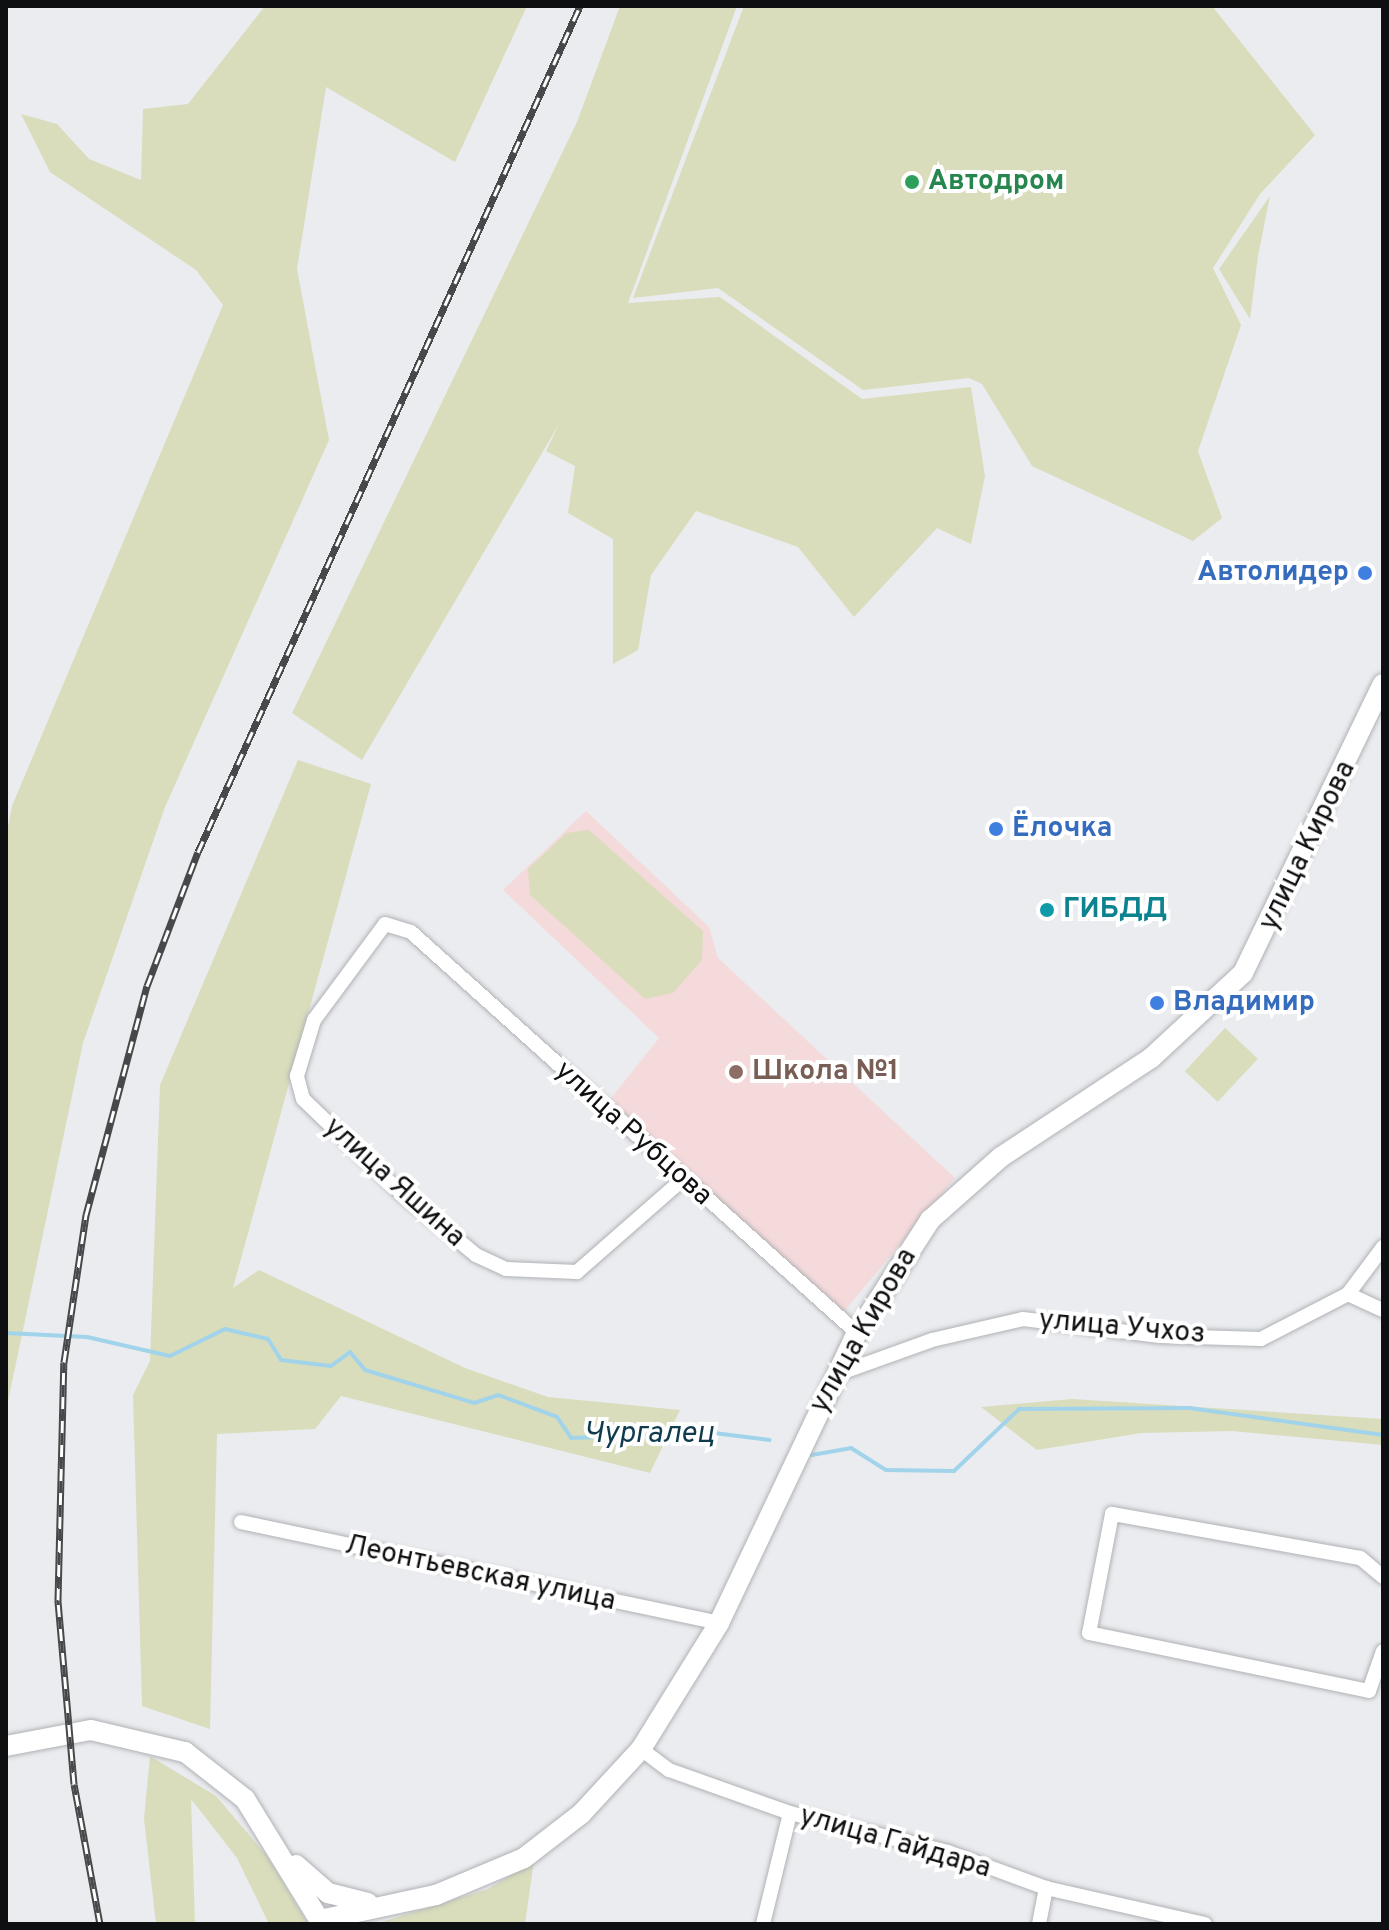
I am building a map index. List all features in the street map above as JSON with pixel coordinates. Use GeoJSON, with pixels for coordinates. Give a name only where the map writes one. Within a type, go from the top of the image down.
{"type":"FeatureCollection","features":[{"type":"Feature","properties":{"kind":"main road","name":"улица Кирова"},"geometry":{"type":"LineString","coordinates":[[321,1922],[471,1884],[524,1858],[581,1814],[641,1749],[719,1623],[857,1333],[930,1220],[1001,1157],[1151,1058],[1243,973],[1383,684]]}},
{"type":"Feature","properties":{"kind":"main road"},"geometry":{"type":"LineString","coordinates":[[6,1746],[91,1730],[185,1752],[235,1789],[285,1853],[328,1893],[396,1903]]}},
{"type":"Feature","properties":{"kind":"main road"},"geometry":{"type":"LineString","coordinates":[[285,1853],[321,1922]]}},
{"type":"Feature","properties":{"kind":"main road"},"geometry":{"type":"LineString","coordinates":[[344,1924],[361,1910]]}},
{"type":"Feature","properties":{"kind":"street","name":"улица Яшина"},"geometry":{"type":"LineString","coordinates":[[411,932],[385,924],[314,1020],[297,1076],[303,1099],[330,1129],[476,1255],[538,1274],[577,1272],[682,1180]]}},
{"type":"Feature","properties":{"kind":"street","name":"улица Рубцова"},"geometry":{"type":"LineString","coordinates":[[411,932],[682,1180],[857,1333]]}},
{"type":"Feature","properties":{"kind":"street","name":"улица Учхоз"},"geometry":{"type":"LineString","coordinates":[[835,1375],[932,1340],[1023,1319],[1160,1336],[1261,1339],[1348,1294],[1383,1247]]}},
{"type":"Feature","properties":{"kind":"street"},"geometry":{"type":"LineString","coordinates":[[1348,1294],[1383,1310]]}},
{"type":"Feature","properties":{"kind":"street"},"geometry":{"type":"LineString","coordinates":[[1383,1577],[1360,1558],[1112,1514],[1089,1633],[1369,1691],[1383,1649]]}},
{"type":"Feature","properties":{"kind":"street","name":"Леонтьевская улица"},"geometry":{"type":"LineString","coordinates":[[241,1522],[719,1623]]}},
{"type":"Feature","properties":{"kind":"street","name":"улица Гайдара"},"geometry":{"type":"LineString","coordinates":[[641,1749],[669,1770],[790,1813],[948,1852],[1046,1888],[1205,1924]]}},
{"type":"Feature","properties":{"kind":"street"},"geometry":{"type":"LineString","coordinates":[[763,1924],[790,1813]]}},
{"type":"Feature","properties":{"kind":"street"},"geometry":{"type":"LineString","coordinates":[[1039,1924],[1046,1888]]}},
{"type":"Feature","properties":{"kind":"shaded area","name":"Школа №1"},"geometry":{"type":"Polygon","coordinates":[[[586,811],[709,927],[718,958],[955,1178],[842,1314],[608,1102],[659,1038],[503,890],[586,811]]]}},
{"type":"Feature","properties":{"kind":"green space"},"geometry":{"type":"Polygon","coordinates":[[[265,6],[527,6],[455,162],[326,87],[297,269],[329,440],[165,807],[83,1043],[6,1411],[6,837],[12,806],[223,305],[196,270],[50,172],[21,114],[57,124],[89,159],[141,180],[143,109],[188,104],[265,6]]]}},
{"type":"Feature","properties":{"kind":"green space"},"geometry":{"type":"Polygon","coordinates":[[[620,6],[737,6],[628,303],[720,297],[862,399],[971,387],[985,476],[971,544],[937,528],[854,617],[798,547],[696,511],[651,575],[638,650],[613,664],[613,539],[568,513],[575,466],[546,451],[559,424],[362,760],[292,713],[577,122],[620,6]]]}},
{"type":"Feature","properties":{"kind":"green space"},"geometry":{"type":"Polygon","coordinates":[[[744,6],[1212,6],[1315,135],[1260,194],[1213,268],[1241,325],[1198,451],[1222,518],[1193,541],[1032,466],[982,384],[969,378],[863,390],[718,288],[633,298],[744,6]]]}},
{"type":"Feature","properties":{"kind":"green space"},"geometry":{"type":"Polygon","coordinates":[[[1270,196],[1258,256],[1250,319],[1219,269],[1270,196]]]}},
{"type":"Feature","properties":{"kind":"green space"},"geometry":{"type":"Polygon","coordinates":[[[298,760],[371,784],[233,1288],[259,1270],[465,1368],[548,1397],[680,1410],[650,1473],[341,1396],[315,1429],[217,1434],[210,1729],[142,1706],[133,1395],[150,1361],[160,1085],[298,760]]]}},
{"type":"Feature","properties":{"kind":"green space"},"geometry":{"type":"Polygon","coordinates":[[[589,830],[703,931],[702,960],[673,993],[645,999],[530,895],[528,869],[566,833],[589,830]]]}},
{"type":"Feature","properties":{"kind":"green space"},"geometry":{"type":"Polygon","coordinates":[[[1225,1028],[1258,1059],[1218,1102],[1185,1071],[1225,1028]]]}},
{"type":"Feature","properties":{"kind":"green space"},"geometry":{"type":"Polygon","coordinates":[[[1072,1399],[1383,1419],[1383,1445],[1232,1431],[1141,1433],[1037,1450],[981,1407],[1072,1399]]]}},
{"type":"Feature","properties":{"kind":"green space"},"geometry":{"type":"Polygon","coordinates":[[[150,1756],[216,1796],[267,1856],[308,1924],[269,1924],[237,1858],[191,1799],[195,1924],[156,1924],[144,1819],[150,1756]]]}},
{"type":"Feature","properties":{"kind":"green space"},"geometry":{"type":"Polygon","coordinates":[[[534,1861],[525,1924],[375,1924],[488,1889],[534,1861]]]}},
{"type":"Feature","properties":{"kind":"waterway","name":"Чургалец"},"geometry":{"type":"LineString","coordinates":[[6,1333],[87,1337],[170,1356],[225,1329],[268,1339],[281,1360],[331,1366],[350,1352],[365,1370],[474,1403],[498,1395],[557,1417],[571,1438],[714,1433],[770,1440]]}},
{"type":"Feature","properties":{"kind":"waterway","name":"Чургалец"},"geometry":{"type":"LineString","coordinates":[[812,1455],[851,1448],[886,1470],[954,1471],[1019,1409],[1189,1408],[1383,1435]]}},
{"type":"Feature","properties":{"kind":"railway"},"geometry":{"type":"LineString","coordinates":[[100,1924],[74,1784],[58,1600],[64,1362],[86,1215],[147,986],[198,852],[580,6]]}},
{"type":"Feature","properties":{"kind":"place","name":"Автодром"},"geometry":{"type":"Point","coordinates":[912,182]}},
{"type":"Feature","properties":{"kind":"place","name":"Автолидер"},"geometry":{"type":"Point","coordinates":[1365,573]}},
{"type":"Feature","properties":{"kind":"place","name":"Ёлочка"},"geometry":{"type":"Point","coordinates":[996,829]}},
{"type":"Feature","properties":{"kind":"place","name":"ГИБДД"},"geometry":{"type":"Point","coordinates":[1047,910]}},
{"type":"Feature","properties":{"kind":"place","name":"Владимир"},"geometry":{"type":"Point","coordinates":[1157,1003]}},
{"type":"Feature","properties":{"kind":"place","name":"Школа №1"},"geometry":{"type":"Point","coordinates":[736,1072]}}]}
